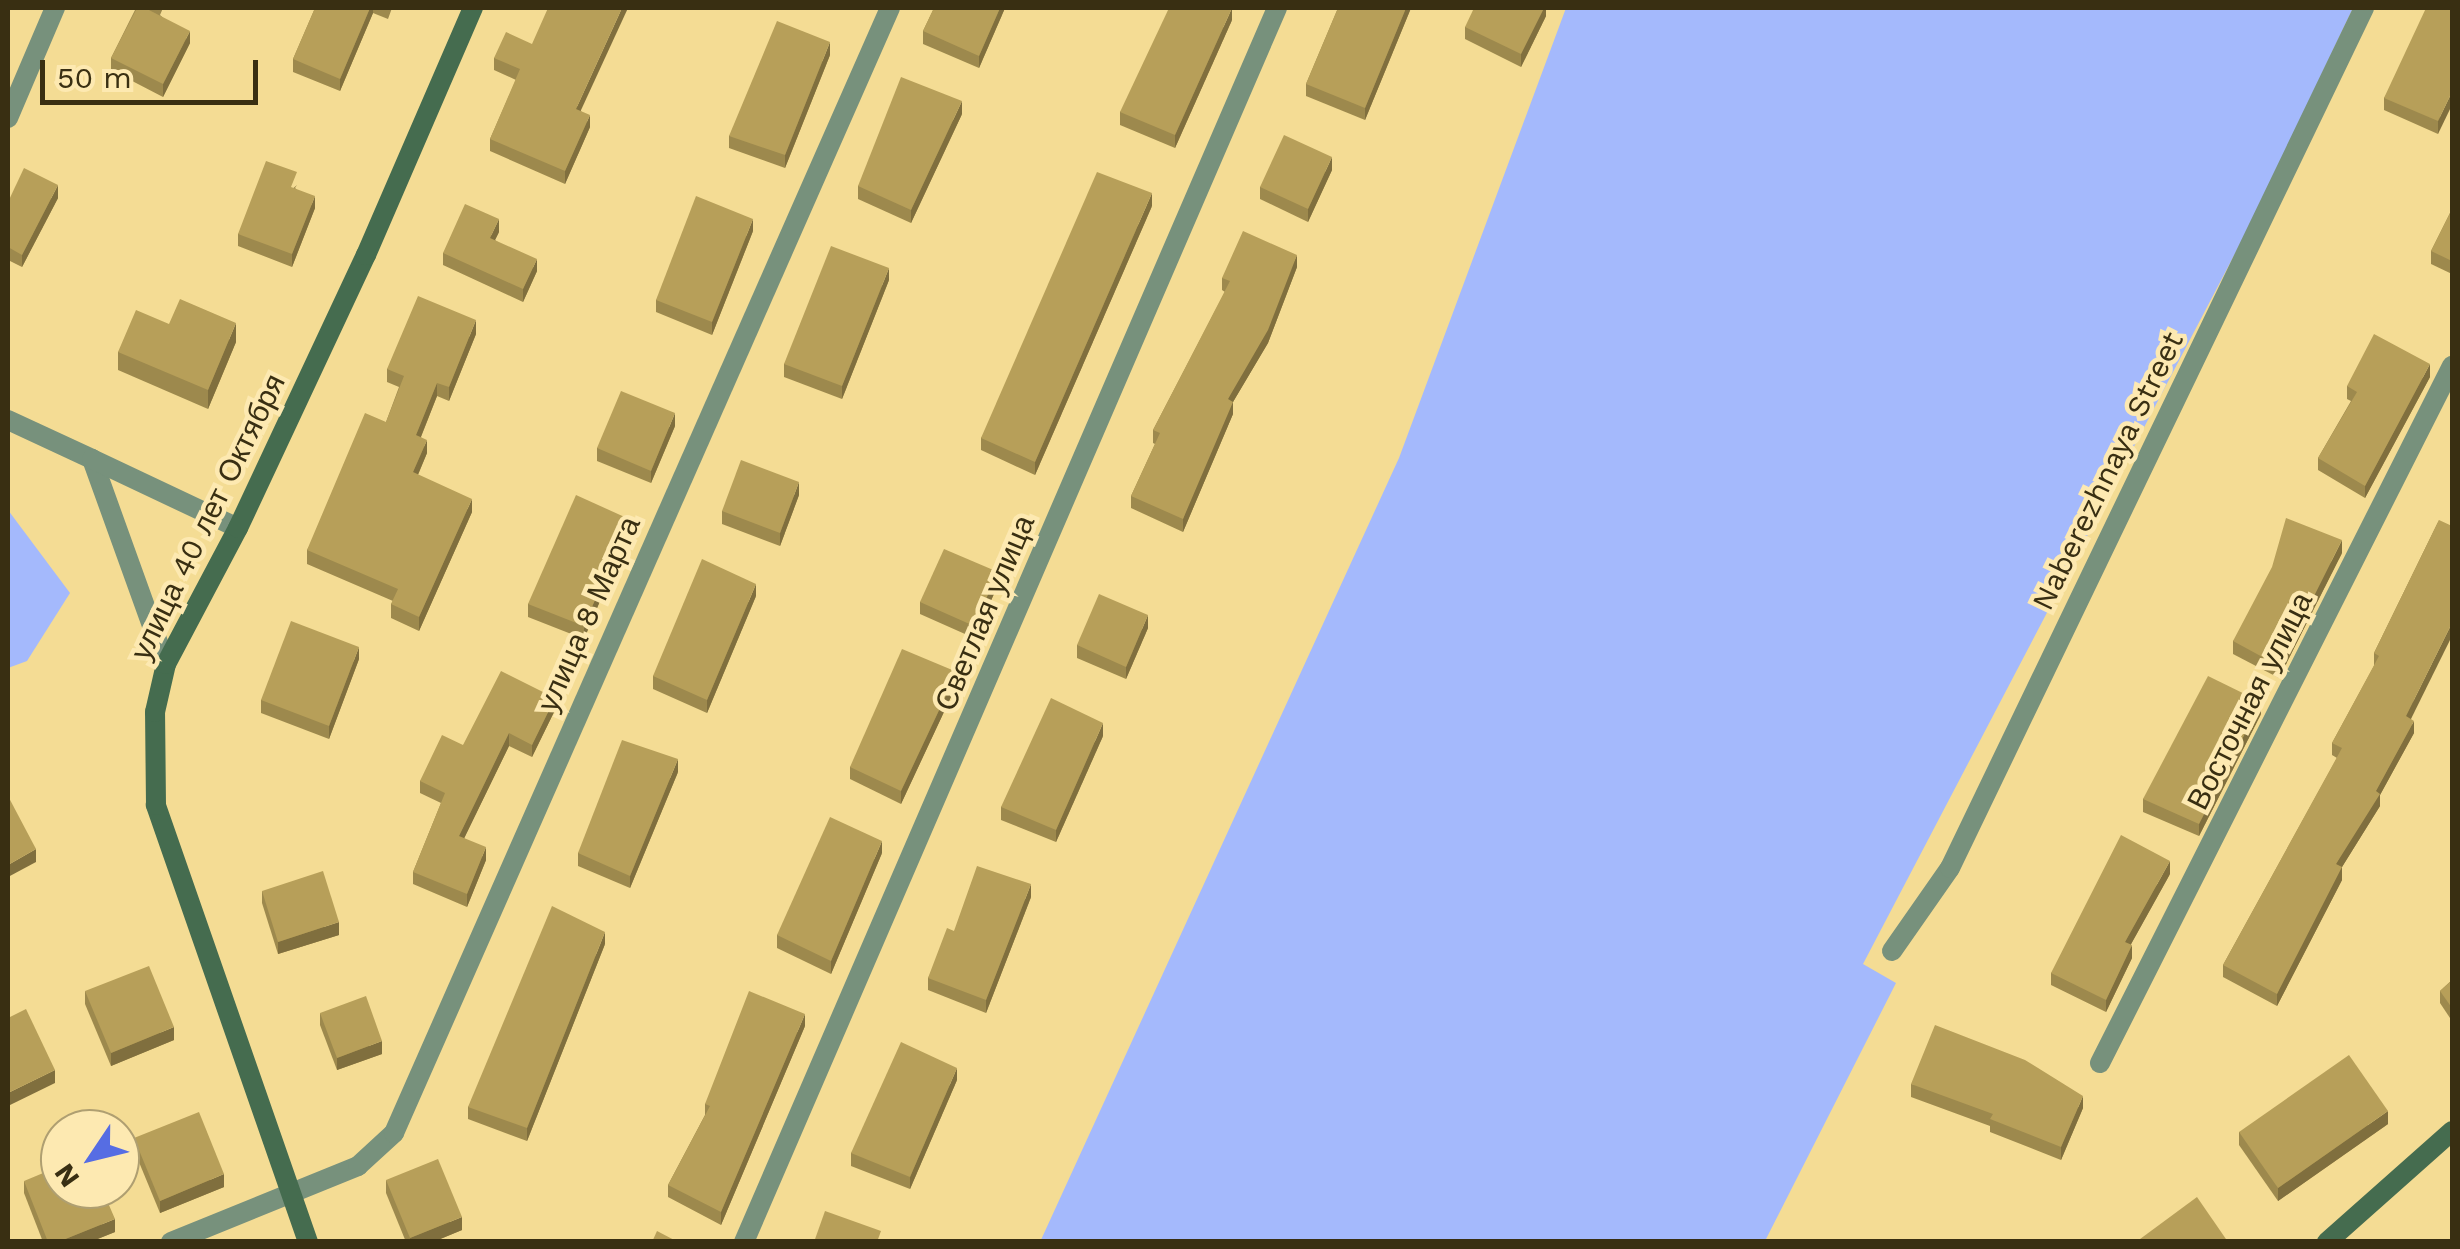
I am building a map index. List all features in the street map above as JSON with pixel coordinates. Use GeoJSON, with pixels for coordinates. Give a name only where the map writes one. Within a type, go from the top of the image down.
{"type":"FeatureCollection","features":[{"type":"Feature","properties":{"kind":"main road","name":"улица 40 лет Октября"},"geometry":{"type":"LineString","coordinates":[[308,1242],[156,805],[155,712],[166,664],[238,528],[473,8]]}},
{"type":"Feature","properties":{"kind":"main road"},"geometry":{"type":"LineString","coordinates":[[2327,1242],[2452,1131]]}},
{"type":"Feature","properties":{"kind":"street"},"geometry":{"type":"LineString","coordinates":[[8,118],[55,8]]}},
{"type":"Feature","properties":{"kind":"street","name":"улица 8 Марта"},"geometry":{"type":"LineString","coordinates":[[171,1242],[288,1190],[358,1166],[394,1134],[890,8]]}},
{"type":"Feature","properties":{"kind":"street","name":"Светлая улица"},"geometry":{"type":"LineString","coordinates":[[744,1242],[1277,8]]}},
{"type":"Feature","properties":{"kind":"street","name":"Naberezhnaya Street"},"geometry":{"type":"LineString","coordinates":[[1892,952],[1950,868],[2364,8]]}},
{"type":"Feature","properties":{"kind":"street","name":"Восточная улица"},"geometry":{"type":"LineString","coordinates":[[2100,1063],[2452,366]]}},
{"type":"Feature","properties":{"kind":"street"},"geometry":{"type":"LineString","coordinates":[[8,420],[238,528]]}},
{"type":"Feature","properties":{"kind":"street"},"geometry":{"type":"LineString","coordinates":[[92,459],[166,664]]}},
{"type":"Feature","properties":{"kind":"shaded area"},"geometry":{"type":"Polygon","coordinates":[[[1566,8],[2353,8],[2250,225],[1863,964],[1896,983],[1765,1241],[1040,1242],[1399,458],[1566,8]]]}},
{"type":"Feature","properties":{"kind":"shaded area"},"geometry":{"type":"Polygon","coordinates":[[[8,510],[70,593],[27,661],[8,668],[8,510]]]}},
{"type":"Feature","properties":{"kind":"building"},"geometry":{"type":"Polygon","coordinates":[[[137,8],[145,8],[190,31],[163,84],[111,58],[137,8]]]}},
{"type":"Feature","properties":{"kind":"building"},"geometry":{"type":"Polygon","coordinates":[[[315,8],[370,8],[340,79],[293,59],[315,8]]]}},
{"type":"Feature","properties":{"kind":"building"},"geometry":{"type":"Polygon","coordinates":[[[548,8],[622,8],[576,109],[590,115],[565,171],[490,139],[520,69],[494,58],[506,32],[532,44],[548,8]]]}},
{"type":"Feature","properties":{"kind":"building"},"geometry":{"type":"Polygon","coordinates":[[[934,8],[1000,8],[979,56],[923,31],[934,8]]]}},
{"type":"Feature","properties":{"kind":"building"},"geometry":{"type":"Polygon","coordinates":[[[1169,8],[1232,8],[1175,135],[1120,112],[1169,8]]]}},
{"type":"Feature","properties":{"kind":"building"},"geometry":{"type":"Polygon","coordinates":[[[1338,8],[1406,8],[1365,108],[1306,84],[1338,8]]]}},
{"type":"Feature","properties":{"kind":"building"},"geometry":{"type":"Polygon","coordinates":[[[1474,8],[1544,8],[1521,54],[1465,27],[1474,8]]]}},
{"type":"Feature","properties":{"kind":"building"},"geometry":{"type":"Polygon","coordinates":[[[2426,8],[2452,8],[2452,92],[2438,121],[2384,98],[2426,8]]]}},
{"type":"Feature","properties":{"kind":"building"},"geometry":{"type":"Polygon","coordinates":[[[777,21],[830,42],[785,155],[729,136],[777,21]]]}},
{"type":"Feature","properties":{"kind":"building"},"geometry":{"type":"Polygon","coordinates":[[[901,77],[962,101],[911,210],[858,186],[901,77]]]}},
{"type":"Feature","properties":{"kind":"building"},"geometry":{"type":"Polygon","coordinates":[[[1284,135],[1332,157],[1308,209],[1260,187],[1284,135]]]}},
{"type":"Feature","properties":{"kind":"building"},"geometry":{"type":"Polygon","coordinates":[[[266,161],[297,172],[291,187],[315,196],[292,254],[238,234],[266,161]]]}},
{"type":"Feature","properties":{"kind":"building"},"geometry":{"type":"Polygon","coordinates":[[[24,168],[58,185],[22,255],[8,247],[8,202],[24,168]]]}},
{"type":"Feature","properties":{"kind":"building"},"geometry":{"type":"Polygon","coordinates":[[[1097,172],[1152,193],[1035,462],[981,438],[1097,172]]]}},
{"type":"Feature","properties":{"kind":"building"},"geometry":{"type":"Polygon","coordinates":[[[696,196],[753,219],[712,322],[656,300],[696,196]]]}},
{"type":"Feature","properties":{"kind":"building"},"geometry":{"type":"Polygon","coordinates":[[[465,204],[499,219],[490,238],[537,259],[523,289],[443,253],[465,204]]]}},
{"type":"Feature","properties":{"kind":"building"},"geometry":{"type":"Polygon","coordinates":[[[2452,209],[2452,261],[2431,251],[2452,209]]]}},
{"type":"Feature","properties":{"kind":"building"},"geometry":{"type":"Polygon","coordinates":[[[1243,231],[1297,255],[1268,330],[1228,399],[1233,402],[1183,519],[1131,496],[1160,433],[1153,430],[1230,281],[1222,278],[1243,231]]]}},
{"type":"Feature","properties":{"kind":"building"},"geometry":{"type":"Polygon","coordinates":[[[831,246],[889,268],[842,386],[784,364],[831,246]]]}},
{"type":"Feature","properties":{"kind":"building"},"geometry":{"type":"Polygon","coordinates":[[[418,296],[476,320],[449,387],[437,383],[416,435],[427,440],[413,472],[472,499],[419,617],[391,604],[398,589],[307,550],[365,413],[386,422],[404,376],[387,369],[418,296]]]}},
{"type":"Feature","properties":{"kind":"building"},"geometry":{"type":"Polygon","coordinates":[[[180,299],[236,323],[208,390],[118,352],[136,310],[169,324],[180,299]]]}},
{"type":"Feature","properties":{"kind":"building"},"geometry":{"type":"Polygon","coordinates":[[[2374,334],[2430,364],[2365,486],[2318,458],[2357,392],[2347,386],[2374,334]]]}},
{"type":"Feature","properties":{"kind":"building"},"geometry":{"type":"Polygon","coordinates":[[[621,391],[675,413],[651,471],[597,448],[621,391]]]}},
{"type":"Feature","properties":{"kind":"building"},"geometry":{"type":"Polygon","coordinates":[[[741,460],[799,482],[780,533],[722,511],[741,460]]]}},
{"type":"Feature","properties":{"kind":"building"},"geometry":{"type":"Polygon","coordinates":[[[576,495],[629,519],[584,626],[528,604],[576,495]]]}},
{"type":"Feature","properties":{"kind":"building"},"geometry":{"type":"Polygon","coordinates":[[[2286,518],[2342,540],[2279,666],[2233,641],[2272,567],[2286,518]]]}},
{"type":"Feature","properties":{"kind":"building"},"geometry":{"type":"Polygon","coordinates":[[[2439,520],[2452,526],[2452,623],[2406,716],[2414,721],[2376,791],[2380,794],[2336,864],[2342,867],[2277,994],[2223,965],[2342,748],[2332,743],[2379,656],[2374,653],[2439,520]]]}},
{"type":"Feature","properties":{"kind":"building"},"geometry":{"type":"Polygon","coordinates":[[[944,549],[998,572],[974,626],[920,602],[944,549]]]}},
{"type":"Feature","properties":{"kind":"building"},"geometry":{"type":"Polygon","coordinates":[[[702,559],[756,584],[707,700],[653,676],[702,559]]]}},
{"type":"Feature","properties":{"kind":"building"},"geometry":{"type":"Polygon","coordinates":[[[1099,594],[1148,615],[1126,667],[1077,645],[1099,594]]]}},
{"type":"Feature","properties":{"kind":"building"},"geometry":{"type":"Polygon","coordinates":[[[291,621],[359,647],[329,726],[261,700],[291,621]]]}},
{"type":"Feature","properties":{"kind":"building"},"geometry":{"type":"Polygon","coordinates":[[[902,649],[957,672],[901,791],[850,767],[902,649]]]}},
{"type":"Feature","properties":{"kind":"building"},"geometry":{"type":"Polygon","coordinates":[[[501,671],[555,698],[532,745],[509,733],[459,836],[486,847],[467,894],[413,872],[445,793],[420,781],[442,735],[463,745],[501,671]]]}},
{"type":"Feature","properties":{"kind":"building"},"geometry":{"type":"Polygon","coordinates":[[[2208,676],[2261,702],[2199,824],[2143,799],[2208,676]]]}},
{"type":"Feature","properties":{"kind":"building"},"geometry":{"type":"Polygon","coordinates":[[[1051,698],[1103,723],[1056,830],[1001,807],[1051,698]]]}},
{"type":"Feature","properties":{"kind":"building"},"geometry":{"type":"Polygon","coordinates":[[[622,740],[678,759],[630,876],[578,853],[622,740]]]}},
{"type":"Feature","properties":{"kind":"building"},"geometry":{"type":"Polygon","coordinates":[[[8,796],[36,849],[8,865],[8,796]]]}},
{"type":"Feature","properties":{"kind":"building"},"geometry":{"type":"Polygon","coordinates":[[[830,817],[882,841],[831,961],[777,935],[830,817]]]}},
{"type":"Feature","properties":{"kind":"building"},"geometry":{"type":"Polygon","coordinates":[[[2121,835],[2170,861],[2125,942],[2132,945],[2106,1000],[2051,973],[2121,835]]]}},
{"type":"Feature","properties":{"kind":"building"},"geometry":{"type":"Polygon","coordinates":[[[977,866],[1031,884],[986,1000],[928,978],[947,928],[954,931],[977,866]]]}},
{"type":"Feature","properties":{"kind":"building"},"geometry":{"type":"Polygon","coordinates":[[[323,871],[339,922],[278,942],[262,891],[323,871]]]}},
{"type":"Feature","properties":{"kind":"building"},"geometry":{"type":"Polygon","coordinates":[[[552,906],[605,932],[527,1128],[468,1107],[552,906]]]}},
{"type":"Feature","properties":{"kind":"building"},"geometry":{"type":"Polygon","coordinates":[[[149,966],[174,1027],[111,1053],[85,991],[149,966]]]}},
{"type":"Feature","properties":{"kind":"building"},"geometry":{"type":"Polygon","coordinates":[[[2452,980],[2452,1008],[2440,991],[2452,980]]]}},
{"type":"Feature","properties":{"kind":"building"},"geometry":{"type":"Polygon","coordinates":[[[749,991],[805,1014],[721,1212],[668,1185],[710,1106],[705,1104],[749,991]]]}},
{"type":"Feature","properties":{"kind":"building"},"geometry":{"type":"Polygon","coordinates":[[[366,996],[382,1041],[337,1058],[320,1013],[366,996]]]}},
{"type":"Feature","properties":{"kind":"building"},"geometry":{"type":"Polygon","coordinates":[[[26,1009],[55,1070],[8,1093],[8,1018],[26,1009]]]}},
{"type":"Feature","properties":{"kind":"building"},"geometry":{"type":"Polygon","coordinates":[[[1935,1025],[2025,1060],[2083,1096],[2061,1147],[1990,1119],[1993,1114],[1911,1084],[1935,1025]]]}},
{"type":"Feature","properties":{"kind":"building"},"geometry":{"type":"Polygon","coordinates":[[[901,1042],[957,1068],[910,1177],[851,1153],[901,1042]]]}},
{"type":"Feature","properties":{"kind":"building"},"geometry":{"type":"Polygon","coordinates":[[[2349,1055],[2388,1111],[2278,1188],[2239,1132],[2349,1055]]]}},
{"type":"Feature","properties":{"kind":"building"},"geometry":{"type":"Polygon","coordinates":[[[199,1112],[224,1174],[160,1201],[140,1153],[140,1136],[199,1112]]]}},
{"type":"Feature","properties":{"kind":"building"},"geometry":{"type":"Polygon","coordinates":[[[438,1159],[462,1217],[410,1238],[386,1180],[438,1159]]]}},
{"type":"Feature","properties":{"kind":"building"},"geometry":{"type":"Polygon","coordinates":[[[40,1174],[40,1209],[111,1209],[115,1219],[58,1242],[48,1242],[24,1181],[40,1174]]]}},
{"type":"Feature","properties":{"kind":"building"},"geometry":{"type":"Polygon","coordinates":[[[2197,1197],[2228,1242],[2136,1242],[2197,1197]]]}},
{"type":"Feature","properties":{"kind":"building"},"geometry":{"type":"Polygon","coordinates":[[[825,1211],[881,1231],[877,1242],[814,1242],[825,1211]]]}},
{"type":"Feature","properties":{"kind":"building"},"geometry":{"type":"Polygon","coordinates":[[[657,1231],[678,1242],[652,1242],[657,1231]]]}}]}
